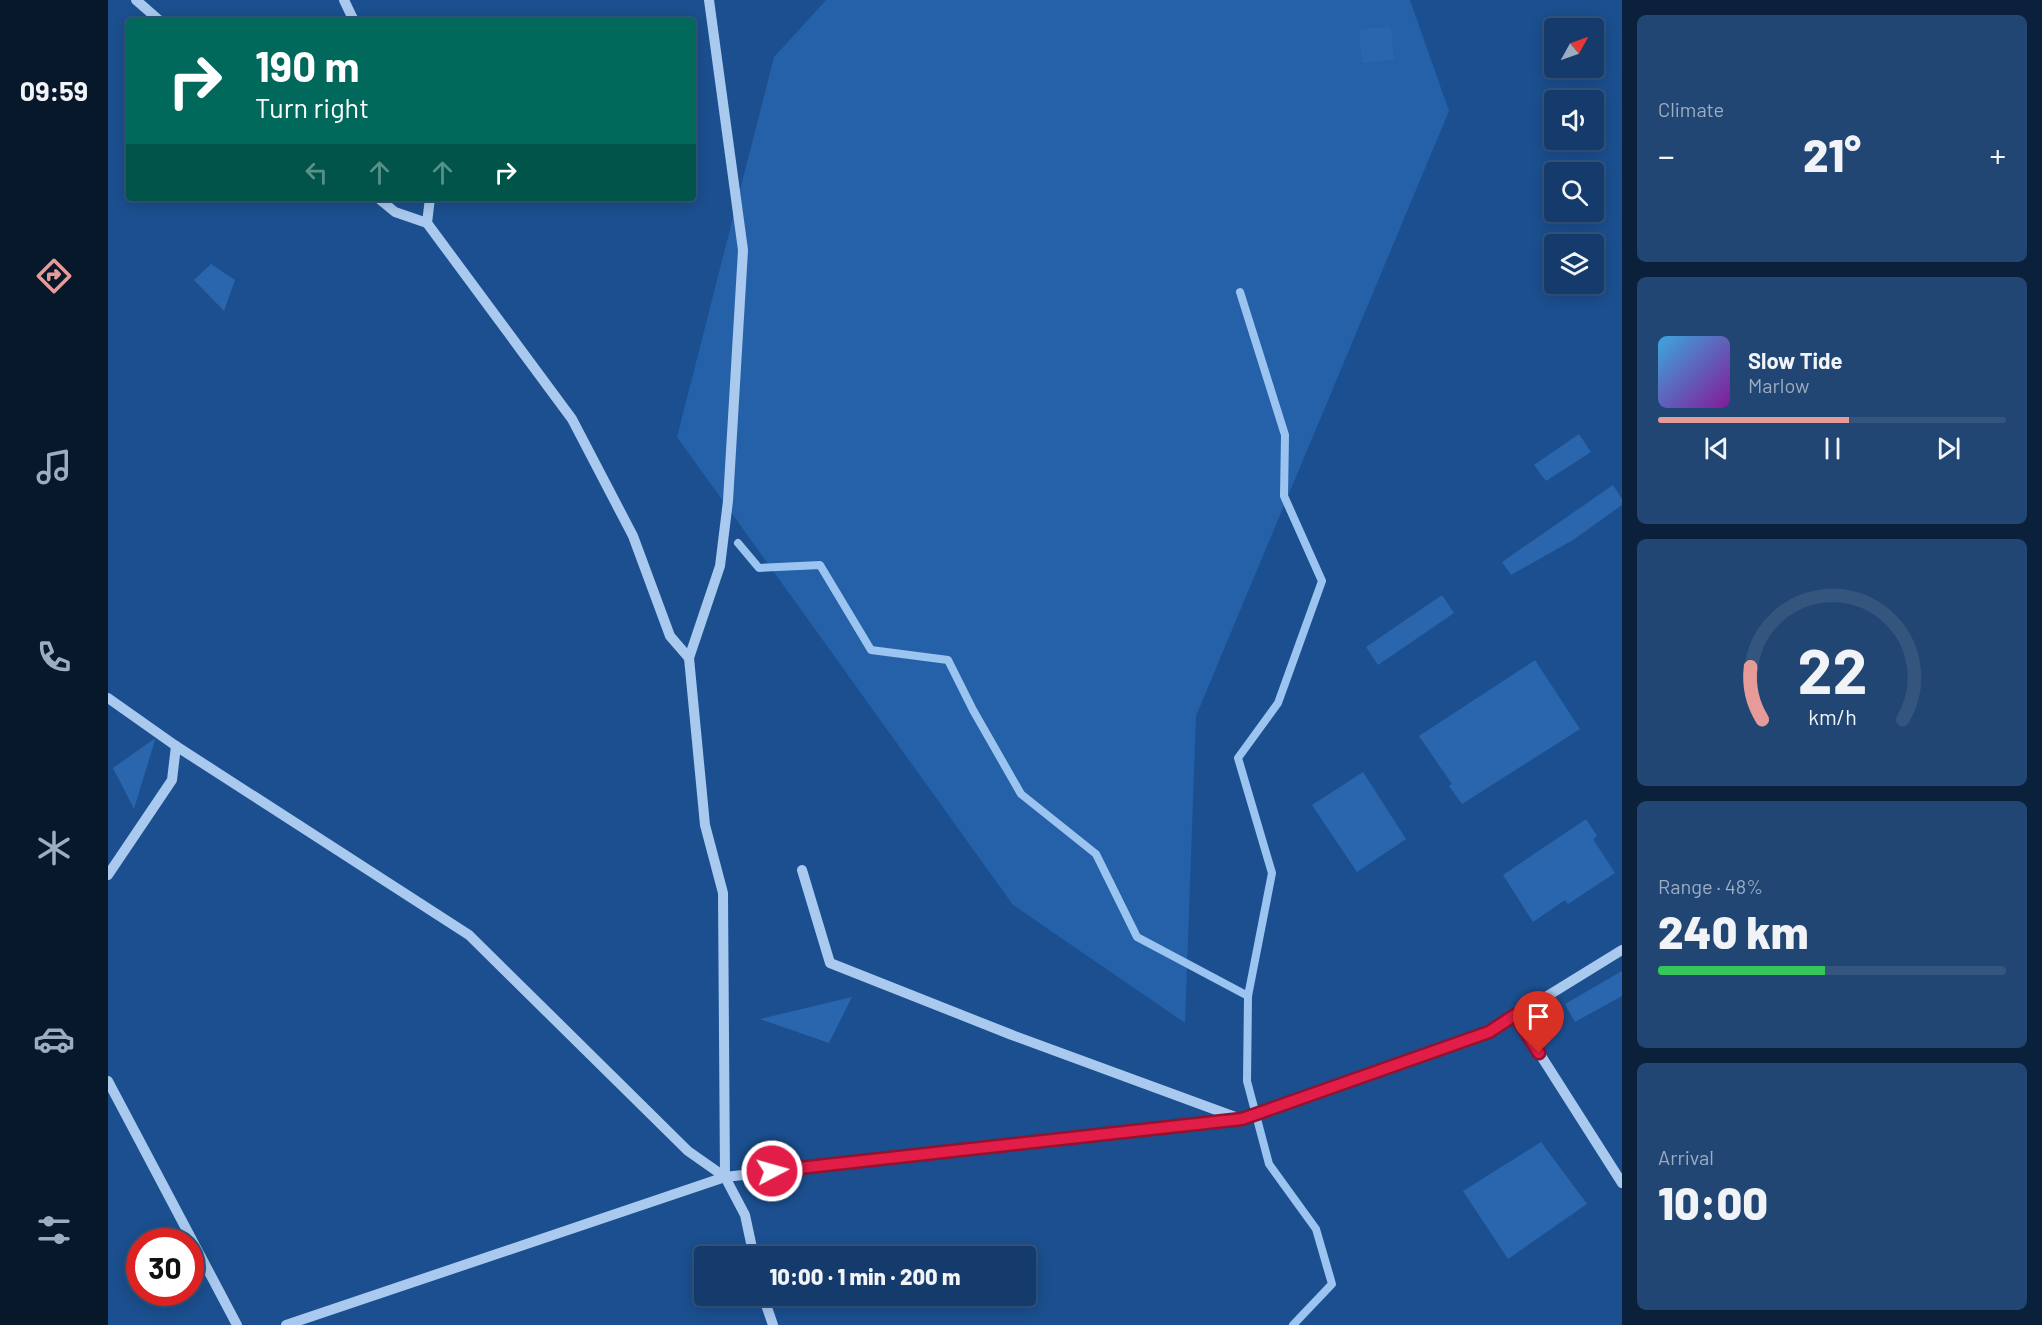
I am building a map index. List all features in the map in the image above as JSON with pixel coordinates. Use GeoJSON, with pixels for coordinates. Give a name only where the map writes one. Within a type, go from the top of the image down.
{"type":"FeatureCollection","features":[{"type":"Feature","properties":{"kind":"street"},"geometry":{"type":"LineString","coordinates":[[136,0],[157,18]]}},
{"type":"Feature","properties":{"kind":"street"},"geometry":{"type":"LineString","coordinates":[[344,0],[353,18]]}},
{"type":"Feature","properties":{"kind":"street"},"geometry":{"type":"LineString","coordinates":[[709,0],[743,250],[728,501],[720,566],[689,658],[705,825],[723,893],[725,1177]]}},
{"type":"Feature","properties":{"kind":"street"},"geometry":{"type":"LineString","coordinates":[[382,201],[395,212],[427,224],[572,419],[633,536],[670,636],[689,658]]}},
{"type":"Feature","properties":{"kind":"street"},"geometry":{"type":"LineString","coordinates":[[427,224],[430,201]]}},
{"type":"Feature","properties":{"kind":"street"},"geometry":{"type":"LineString","coordinates":[[108,698],[176,746],[469,935],[688,1151],[725,1177],[745,1215],[752,1246]]}},
{"type":"Feature","properties":{"kind":"street"},"geometry":{"type":"LineString","coordinates":[[108,875],[172,780],[176,746]]}},
{"type":"Feature","properties":{"kind":"street"},"geometry":{"type":"LineString","coordinates":[[802,870],[830,963],[1012,1035],[1242,1119]]}},
{"type":"Feature","properties":{"kind":"street"},"geometry":{"type":"LineString","coordinates":[[286,1325],[725,1177],[1242,1119],[1489,1032],[1622,950]]}},
{"type":"Feature","properties":{"kind":"street"},"geometry":{"type":"LineString","coordinates":[[1515,1015],[1622,1183]]}},
{"type":"Feature","properties":{"kind":"street"},"geometry":{"type":"LineString","coordinates":[[108,1081],[237,1325]]}},
{"type":"Feature","properties":{"kind":"street"},"geometry":{"type":"LineString","coordinates":[[766,1306],[773,1325]]}},
{"type":"Feature","properties":{"kind":"shaded area"},"geometry":{"type":"Polygon","coordinates":[[[826,0],[1410,0],[1449,111],[1196,716],[1185,1023],[1013,905],[677,437],[774,57],[826,0]]]}},
{"type":"Feature","properties":{"kind":"building"},"geometry":{"type":"Polygon","coordinates":[[[1391,27],[1394,60],[1362,63],[1359,29],[1391,27]]]}},
{"type":"Feature","properties":{"kind":"building"},"geometry":{"type":"Polygon","coordinates":[[[211,264],[235,280],[224,311],[194,280],[211,264]]]}},
{"type":"Feature","properties":{"kind":"building"},"geometry":{"type":"Polygon","coordinates":[[[1579,434],[1591,452],[1546,481],[1534,465],[1579,434]]]}},
{"type":"Feature","properties":{"kind":"building"},"geometry":{"type":"Polygon","coordinates":[[[1613,485],[1622,499],[1622,505],[1573,540],[1511,575],[1502,562],[1613,485]]]}},
{"type":"Feature","properties":{"kind":"building"},"geometry":{"type":"Polygon","coordinates":[[[1442,595],[1454,613],[1378,665],[1366,647],[1442,595]]]}},
{"type":"Feature","properties":{"kind":"building"},"geometry":{"type":"Polygon","coordinates":[[[1535,660],[1580,729],[1462,804],[1449,786],[1452,784],[1419,736],[1535,660]]]}},
{"type":"Feature","properties":{"kind":"building"},"geometry":{"type":"Polygon","coordinates":[[[155,740],[134,809],[113,768],[155,740]]]}},
{"type":"Feature","properties":{"kind":"building"},"geometry":{"type":"Polygon","coordinates":[[[1363,772],[1406,839],[1357,872],[1312,805],[1363,772]]]}},
{"type":"Feature","properties":{"kind":"building"},"geometry":{"type":"Polygon","coordinates":[[[1586,819],[1597,836],[1593,839],[1615,873],[1568,904],[1565,900],[1533,922],[1503,875],[1586,819]]]}},
{"type":"Feature","properties":{"kind":"building"},"geometry":{"type":"Polygon","coordinates":[[[1622,971],[1622,996],[1575,1022],[1565,1004],[1622,971]]]}},
{"type":"Feature","properties":{"kind":"building"},"geometry":{"type":"Polygon","coordinates":[[[852,997],[829,1043],[760,1019],[852,997]]]}},
{"type":"Feature","properties":{"kind":"building"},"geometry":{"type":"Polygon","coordinates":[[[1541,1142],[1587,1204],[1508,1259],[1463,1191],[1541,1142]]]}},
{"type":"Feature","properties":{"kind":"waterway"},"geometry":{"type":"LineString","coordinates":[[1240,292],[1285,435],[1284,496],[1322,581],[1278,703],[1238,758],[1272,873],[1248,996],[1247,1081],[1269,1164],[1316,1229],[1332,1284],[1293,1325]]}},
{"type":"Feature","properties":{"kind":"waterway"},"geometry":{"type":"LineString","coordinates":[[738,543],[759,568],[820,565],[871,650],[948,660],[973,710],[1021,794],[1096,854],[1137,937],[1248,996]]}},
{"type":"Feature","properties":{"kind":"route"},"geometry":{"type":"LineString","coordinates":[[772,1171],[1242,1119],[1489,1032],[1515,1015],[1539,1053]]}}]}
